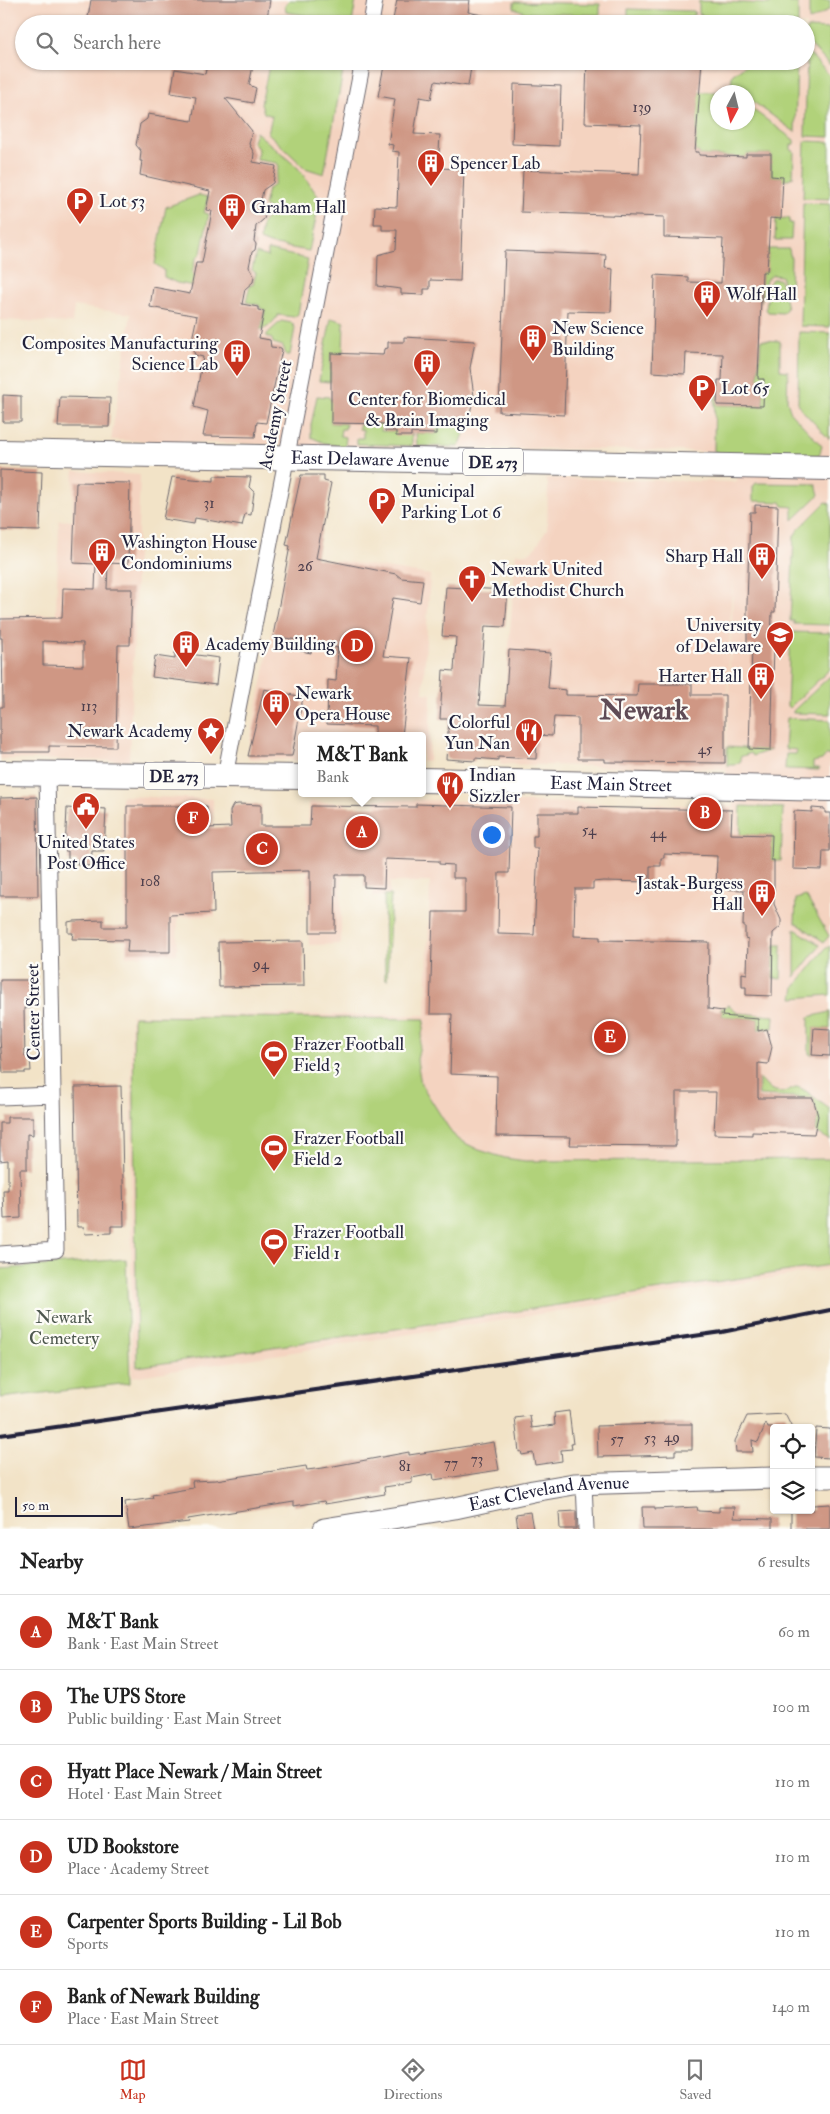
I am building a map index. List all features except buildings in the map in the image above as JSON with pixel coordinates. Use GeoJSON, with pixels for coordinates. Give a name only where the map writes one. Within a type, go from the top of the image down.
{"type":"FeatureCollection","features":[{"type":"Feature","properties":{"kind":"main road","name":"East Delaware Avenue"},"geometry":{"type":"LineString","coordinates":[[0,452],[830,468]]}},
{"type":"Feature","properties":{"kind":"main road","name":"DE 273"},"geometry":{"type":"LineString","coordinates":[[0,773],[298,777]]}},
{"type":"Feature","properties":{"kind":"main road","name":"East Main Street"},"geometry":{"type":"LineString","coordinates":[[426,780],[830,789]]}},
{"type":"Feature","properties":{"kind":"main road"},"geometry":{"type":"LineString","coordinates":[[815,1477],[830,1477]]}},
{"type":"Feature","properties":{"kind":"main road","name":"East Cleveland Avenue"},"geometry":{"type":"LineString","coordinates":[[324,1529],[455,1508],[552,1487],[584,1484],[770,1478]]}},
{"type":"Feature","properties":{"kind":"street"},"geometry":{"type":"LineString","coordinates":[[372,15],[375,0]]}},
{"type":"Feature","properties":{"kind":"street","name":"Academy Street"},"geometry":{"type":"LineString","coordinates":[[225,776],[285,457],[361,70]]}},
{"type":"Feature","properties":{"kind":"street","name":"Center Street"},"geometry":{"type":"LineString","coordinates":[[0,1254],[56,1250],[47,774]]}},
{"type":"Feature","properties":{"kind":"street"},"geometry":{"type":"LineString","coordinates":[[0,1096],[53,1095]]}},
{"type":"Feature","properties":{"kind":"street"},"geometry":{"type":"LineString","coordinates":[[584,1484],[586,1529]]}},
{"type":"Feature","properties":{"kind":"shaded area","name":"University of Delaware"},"geometry":{"type":"Polygon","coordinates":[[[0,0],[830,0],[830,1269],[132,1377],[131,1015],[426,1015],[430,882],[390,882],[390,896],[373,897],[376,799],[733,806],[731,890],[735,811],[725,766],[724,769],[500,764],[516,553],[528,554],[536,547],[547,529],[548,484],[545,478],[737,482],[738,453],[655,450],[345,447],[111,440],[131,314],[74,306],[72,323],[0,320],[0,0]],[[734,573],[731,604],[726,752],[734,573]]]}},
{"type":"Feature","properties":{"kind":"shaded area"},"geometry":{"type":"Polygon","coordinates":[[[74,471],[140,475],[129,761],[0,759],[0,615],[56,614],[59,521],[72,520],[74,471]]]}},
{"type":"Feature","properties":{"kind":"shaded area"},"geometry":{"type":"Polygon","coordinates":[[[335,560],[430,575],[423,693],[431,694],[429,761],[426,761],[426,732],[298,732],[298,760],[249,759],[248,752],[283,578],[329,588],[335,560]]]}},
{"type":"Feature","properties":{"kind":"shaded area"},"geometry":{"type":"Polygon","coordinates":[[[121,796],[213,799],[215,916],[178,917],[177,954],[126,956],[121,796]]]}},
{"type":"Feature","properties":{"kind":"shaded area"},"geometry":{"type":"Polygon","coordinates":[[[309,802],[346,803],[341,897],[341,944],[309,945],[307,892],[309,802]]]}},
{"type":"Feature","properties":{"kind":"green space"},"geometry":{"type":"Polygon","coordinates":[[[289,0],[356,0],[353,15],[304,15],[286,12],[285,6],[289,0]]]}},
{"type":"Feature","properties":{"kind":"green space"},"geometry":{"type":"Polygon","coordinates":[[[773,0],[789,0],[789,3],[798,3],[798,15],[699,14],[699,1],[769,4],[773,0]]]}},
{"type":"Feature","properties":{"kind":"green space"},"geometry":{"type":"Polygon","coordinates":[[[809,0],[830,0],[830,9],[815,18],[815,15],[809,15],[809,0]]]}},
{"type":"Feature","properties":{"kind":"green space"},"geometry":{"type":"Polygon","coordinates":[[[514,2],[600,4],[600,15],[527,13],[514,8],[514,2]]]}},
{"type":"Feature","properties":{"kind":"green space"},"geometry":{"type":"Polygon","coordinates":[[[628,9],[694,11],[695,15],[628,15],[628,9]]]}},
{"type":"Feature","properties":{"kind":"green space"},"geometry":{"type":"Polygon","coordinates":[[[815,28],[830,29],[830,66],[815,50],[815,28]]]}},
{"type":"Feature","properties":{"kind":"green space"},"geometry":{"type":"Polygon","coordinates":[[[815,60],[830,76],[830,137],[805,136],[807,70],[815,70],[815,60]]]}},
{"type":"Feature","properties":{"kind":"green space"},"geometry":{"type":"Polygon","coordinates":[[[268,70],[343,70],[324,174],[305,168],[268,133],[272,116],[264,113],[261,104],[268,70]]]}},
{"type":"Feature","properties":{"kind":"green space"},"geometry":{"type":"Polygon","coordinates":[[[739,70],[797,70],[795,132],[755,103],[755,85],[731,85],[732,75],[739,70]]]}},
{"type":"Feature","properties":{"kind":"green space"},"geometry":{"type":"Polygon","coordinates":[[[699,92],[710,92],[710,130],[755,130],[755,111],[794,140],[794,144],[791,145],[791,150],[794,151],[793,177],[783,181],[782,177],[771,176],[771,154],[747,154],[746,157],[699,155],[699,152],[695,152],[699,92]]]}},
{"type":"Feature","properties":{"kind":"green space"},"geometry":{"type":"Polygon","coordinates":[[[256,132],[298,168],[320,199],[309,251],[270,244],[260,240],[262,223],[268,217],[268,209],[264,206],[268,189],[274,185],[279,166],[277,163],[257,160],[258,149],[253,142],[256,132]]]}},
{"type":"Feature","properties":{"kind":"green space"},"geometry":{"type":"Polygon","coordinates":[[[805,141],[830,142],[830,199],[803,198],[805,141]]]}},
{"type":"Feature","properties":{"kind":"green space"},"geometry":{"type":"Polygon","coordinates":[[[199,195],[208,197],[204,213],[209,214],[201,253],[196,260],[192,274],[197,276],[195,286],[177,283],[164,277],[164,270],[155,264],[166,207],[199,195]]]}},
{"type":"Feature","properties":{"kind":"green space"},"geometry":{"type":"Polygon","coordinates":[[[803,203],[830,204],[830,327],[800,326],[803,203]]]}},
{"type":"Feature","properties":{"kind":"green space"},"geometry":{"type":"Polygon","coordinates":[[[789,218],[789,223],[792,223],[791,240],[775,240],[776,219],[789,218]]]}},
{"type":"Feature","properties":{"kind":"green space"},"geometry":{"type":"Polygon","coordinates":[[[768,249],[789,249],[791,259],[790,294],[787,294],[781,276],[773,275],[766,280],[761,303],[762,272],[767,272],[768,249]]]}},
{"type":"Feature","properties":{"kind":"green space"},"geometry":{"type":"Polygon","coordinates":[[[268,250],[308,259],[298,314],[294,317],[278,315],[269,326],[256,330],[256,327],[262,327],[265,310],[260,308],[259,305],[246,302],[250,285],[253,285],[256,273],[252,270],[256,253],[268,257],[268,250]]]}},
{"type":"Feature","properties":{"kind":"green space"},"geometry":{"type":"Polygon","coordinates":[[[772,279],[779,279],[781,282],[787,308],[783,313],[768,312],[766,309],[769,284],[772,279]]]}},
{"type":"Feature","properties":{"kind":"green space"},"geometry":{"type":"Polygon","coordinates":[[[331,318],[344,322],[343,353],[331,354],[330,382],[319,381],[331,318]]]}},
{"type":"Feature","properties":{"kind":"green space"},"geometry":{"type":"Polygon","coordinates":[[[281,321],[292,323],[295,328],[290,355],[286,355],[283,346],[273,343],[272,339],[267,337],[267,334],[281,321]]]}},
{"type":"Feature","properties":{"kind":"green space"},"geometry":{"type":"Polygon","coordinates":[[[799,332],[830,333],[829,439],[798,404],[799,332]]]}},
{"type":"Feature","properties":{"kind":"green space"},"geometry":{"type":"Polygon","coordinates":[[[761,340],[780,341],[780,370],[788,371],[787,400],[791,413],[822,446],[819,456],[720,454],[714,451],[715,381],[718,382],[717,405],[763,406],[764,379],[758,379],[761,340]]]}},
{"type":"Feature","properties":{"kind":"green space"},"geometry":{"type":"Polygon","coordinates":[[[317,396],[329,397],[332,402],[331,423],[346,424],[345,429],[341,429],[340,436],[346,437],[345,447],[324,443],[311,437],[311,425],[317,396]]]}},
{"type":"Feature","properties":{"kind":"green space"},"geometry":{"type":"Polygon","coordinates":[[[381,424],[381,431],[396,431],[411,436],[412,433],[412,446],[357,444],[357,438],[363,438],[363,430],[359,429],[359,425],[381,424]]]}},
{"type":"Feature","properties":{"kind":"green space"},"geometry":{"type":"Polygon","coordinates":[[[436,426],[467,426],[459,447],[417,446],[416,433],[436,434],[436,426]]]}},
{"type":"Feature","properties":{"kind":"green space"},"geometry":{"type":"Polygon","coordinates":[[[756,483],[816,484],[819,495],[793,520],[793,507],[783,506],[781,502],[753,501],[753,487],[756,483]]]}},
{"type":"Feature","properties":{"kind":"green space"},"geometry":{"type":"Polygon","coordinates":[[[826,502],[830,504],[830,625],[794,624],[794,621],[790,621],[794,536],[826,502]]]}},
{"type":"Feature","properties":{"kind":"green space"},"geometry":{"type":"Polygon","coordinates":[[[790,632],[830,633],[830,669],[789,708],[787,706],[790,632]]]}},
{"type":"Feature","properties":{"kind":"green space"},"geometry":{"type":"Polygon","coordinates":[[[830,676],[830,714],[793,713],[793,711],[830,676]]]}},
{"type":"Feature","properties":{"kind":"green space"},"geometry":{"type":"Polygon","coordinates":[[[787,718],[830,720],[830,758],[829,755],[826,755],[822,760],[813,762],[813,768],[819,768],[819,770],[785,769],[786,754],[796,754],[797,750],[785,749],[787,718]]]}},
{"type":"Feature","properties":{"kind":"green space"},"geometry":{"type":"Polygon","coordinates":[[[727,747],[771,750],[753,756],[751,753],[740,757],[741,761],[734,765],[727,765],[727,747]]]}},
{"type":"Feature","properties":{"kind":"green space"},"geometry":{"type":"Polygon","coordinates":[[[741,806],[783,808],[781,861],[771,860],[772,835],[740,835],[741,806]]]}},
{"type":"Feature","properties":{"kind":"green space"},"geometry":{"type":"Polygon","coordinates":[[[384,895],[391,895],[387,980],[385,978],[384,895]]]}},
{"type":"Feature","properties":{"kind":"green space"},"geometry":{"type":"Polygon","coordinates":[[[806,896],[829,936],[824,942],[795,922],[796,899],[806,896]]]}},
{"type":"Feature","properties":{"kind":"green space"},"geometry":{"type":"Polygon","coordinates":[[[795,929],[820,945],[795,977],[795,929]]]}},
{"type":"Feature","properties":{"kind":"green space"},"geometry":{"type":"Polygon","coordinates":[[[775,945],[782,945],[781,979],[773,978],[775,945]]]}},
{"type":"Feature","properties":{"kind":"green space"},"geometry":{"type":"Polygon","coordinates":[[[830,946],[830,995],[793,998],[795,987],[825,949],[830,946]]]}},
{"type":"Feature","properties":{"kind":"green space"},"geometry":{"type":"Polygon","coordinates":[[[729,1005],[738,1013],[774,1016],[773,1028],[758,1029],[758,1019],[722,1016],[723,1011],[720,1009],[729,1005]]]}},
{"type":"Feature","properties":{"kind":"green space"},"geometry":{"type":"Polygon","coordinates":[[[830,1012],[830,1029],[814,1028],[812,1055],[809,1054],[809,1017],[830,1012]]]}},
{"type":"Feature","properties":{"kind":"green space"},"geometry":{"type":"Polygon","coordinates":[[[133,1016],[425,1019],[417,1060],[421,1084],[457,1139],[479,1150],[505,1158],[525,1161],[830,1159],[830,1265],[137,1367],[133,1016]]]}},
{"type":"Feature","properties":{"kind":"green space"},"geometry":{"type":"Polygon","coordinates":[[[759,1079],[772,1090],[782,1092],[797,1087],[800,1088],[830,1109],[830,1140],[816,1132],[818,1116],[813,1098],[759,1095],[759,1079]]]}},
{"type":"Feature","properties":{"kind":"green space","name":"Newark Cemetery"},"geometry":{"type":"Polygon","coordinates":[[[126,1259],[130,1383],[0,1398],[0,1269],[126,1259]]]}},
{"type":"Feature","properties":{"kind":"railway"},"geometry":{"type":"LineString","coordinates":[[0,1435],[722,1332],[830,1310]]}},
{"type":"Feature","properties":{"kind":"place","name":"Spencer Lab"},"geometry":{"type":"Point","coordinates":[431,187]}},
{"type":"Feature","properties":{"kind":"place","name":"Lot 53"},"geometry":{"type":"Point","coordinates":[80,225]}},
{"type":"Feature","properties":{"kind":"place","name":"Graham Hall"},"geometry":{"type":"Point","coordinates":[232,231]}},
{"type":"Feature","properties":{"kind":"place","name":"Wolf Hall"},"geometry":{"type":"Point","coordinates":[707,318]}},
{"type":"Feature","properties":{"kind":"place","name":"New Science Building"},"geometry":{"type":"Point","coordinates":[533,362]}},
{"type":"Feature","properties":{"kind":"place","name":"Composites Manufacturing Science Lab"},"geometry":{"type":"Point","coordinates":[237,377]}},
{"type":"Feature","properties":{"kind":"place","name":"Center for Biomedical & Brain Imaging"},"geometry":{"type":"Point","coordinates":[427,387]}},
{"type":"Feature","properties":{"kind":"place","name":"Lot 65"},"geometry":{"type":"Point","coordinates":[702,412]}},
{"type":"Feature","properties":{"kind":"place","name":"Municipal Parking Lot 6"},"geometry":{"type":"Point","coordinates":[382,525]}},
{"type":"Feature","properties":{"kind":"place","name":"Washington House Condominiums"},"geometry":{"type":"Point","coordinates":[102,576]}},
{"type":"Feature","properties":{"kind":"place","name":"Sharp Hall"},"geometry":{"type":"Point","coordinates":[762,580]}},
{"type":"Feature","properties":{"kind":"place","name":"Newark United Methodist Church"},"geometry":{"type":"Point","coordinates":[472,603]}},
{"type":"Feature","properties":{"kind":"place","name":"UD Bookstore"},"geometry":{"type":"Point","coordinates":[357,646]}},
{"type":"Feature","properties":{"kind":"place","name":"University of Delaware"},"geometry":{"type":"Point","coordinates":[780,659]}},
{"type":"Feature","properties":{"kind":"place","name":"Academy Building"},"geometry":{"type":"Point","coordinates":[186,668]}},
{"type":"Feature","properties":{"kind":"place","name":"Harter Hall"},"geometry":{"type":"Point","coordinates":[761,700]}},
{"type":"Feature","properties":{"kind":"place","name":"Newark Opera House"},"geometry":{"type":"Point","coordinates":[276,727]}},
{"type":"Feature","properties":{"kind":"place","name":"Newark Academy"},"geometry":{"type":"Point","coordinates":[211,755]}},
{"type":"Feature","properties":{"kind":"place","name":"Colorful Yun Nan"},"geometry":{"type":"Point","coordinates":[529,756]}},
{"type":"Feature","properties":{"kind":"place","name":"Indian Sizzler"},"geometry":{"type":"Point","coordinates":[450,809]}},
{"type":"Feature","properties":{"kind":"place","name":"The UPS Store"},"geometry":{"type":"Point","coordinates":[705,813]}},
{"type":"Feature","properties":{"kind":"place","name":"Bank of Newark Building"},"geometry":{"type":"Point","coordinates":[193,818]}},
{"type":"Feature","properties":{"kind":"place","name":"United States Post Office"},"geometry":{"type":"Point","coordinates":[86,830]}},
{"type":"Feature","properties":{"kind":"place","name":"M&T Bank"},"geometry":{"type":"Point","coordinates":[362,832]}},
{"type":"Feature","properties":{"kind":"place","name":"Hyatt Place Newark / Main Street"},"geometry":{"type":"Point","coordinates":[262,849]}},
{"type":"Feature","properties":{"kind":"place","name":"Jastak-Burgess Hall"},"geometry":{"type":"Point","coordinates":[762,917]}},
{"type":"Feature","properties":{"kind":"place","name":"Carpenter Sports Building - Lil Bob"},"geometry":{"type":"Point","coordinates":[610,1037]}},
{"type":"Feature","properties":{"kind":"place","name":"Frazer Football Field 3"},"geometry":{"type":"Point","coordinates":[274,1078]}},
{"type":"Feature","properties":{"kind":"place","name":"Frazer Football Field 2"},"geometry":{"type":"Point","coordinates":[274,1172]}},
{"type":"Feature","properties":{"kind":"place","name":"Frazer Football Field 1"},"geometry":{"type":"Point","coordinates":[274,1266]}},
{"type":"Feature","properties":{"kind":"district","name":"Newark"},"geometry":{"type":"Point","coordinates":[644,709]}}]}
